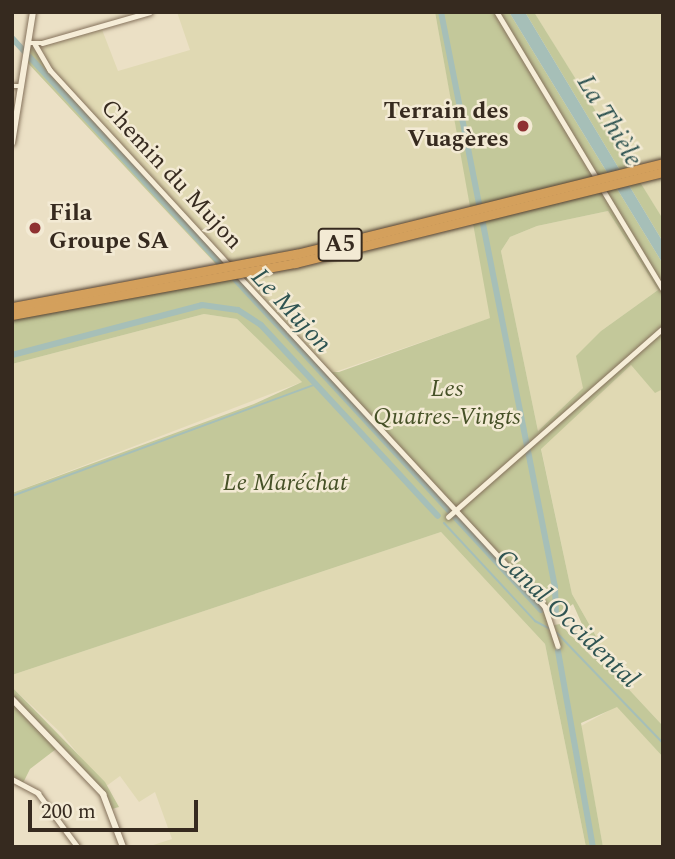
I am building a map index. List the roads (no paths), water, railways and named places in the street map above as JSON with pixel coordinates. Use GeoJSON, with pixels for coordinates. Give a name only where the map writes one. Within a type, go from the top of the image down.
{"type":"FeatureCollection","features":[{"type":"Feature","properties":{"kind":"highway","name":"A5"},"geometry":{"type":"LineString","coordinates":[[12,307],[341,244],[663,163]]}},
{"type":"Feature","properties":{"kind":"highway","name":"A5"},"geometry":{"type":"LineString","coordinates":[[12,315],[295,263],[663,172]]}},
{"type":"Feature","properties":{"kind":"main road"},"geometry":{"type":"LineString","coordinates":[[12,143],[25,60],[30,45],[33,12]]}},
{"type":"Feature","properties":{"kind":"main road"},"geometry":{"type":"LineString","coordinates":[[12,699],[103,794],[123,847]]}},
{"type":"Feature","properties":{"kind":"street"},"geometry":{"type":"LineString","coordinates":[[30,45],[150,12]]}},
{"type":"Feature","properties":{"kind":"street"},"geometry":{"type":"LineString","coordinates":[[497,12],[663,289]]}},
{"type":"Feature","properties":{"kind":"street","name":"Chemin du Mujon"},"geometry":{"type":"LineString","coordinates":[[30,45],[50,70],[458,512],[551,618],[558,646]]}},
{"type":"Feature","properties":{"kind":"street"},"geometry":{"type":"LineString","coordinates":[[12,86],[21,86]]}},
{"type":"Feature","properties":{"kind":"street"},"geometry":{"type":"LineString","coordinates":[[449,517],[458,512],[663,328]]}},
{"type":"Feature","properties":{"kind":"street"},"geometry":{"type":"LineString","coordinates":[[12,779],[38,793],[78,847]]}},
{"type":"Feature","properties":{"kind":"water"},"geometry":{"type":"Polygon","coordinates":[[[509,12],[525,12],[663,242],[663,264],[509,12]]]}},
{"type":"Feature","properties":{"kind":"waterway"},"geometry":{"type":"LineString","coordinates":[[441,12],[555,587],[556,612]]}},
{"type":"Feature","properties":{"kind":"waterway","name":"Le Mujon"},"geometry":{"type":"LineString","coordinates":[[12,38],[541,610]]}},
{"type":"Feature","properties":{"kind":"waterway","name":"Canal Occidental"},"geometry":{"type":"LineString","coordinates":[[12,355],[202,305],[238,310],[261,325],[438,516]]}},
{"type":"Feature","properties":{"kind":"waterway"},"geometry":{"type":"LineString","coordinates":[[12,496],[316,384]]}},
{"type":"Feature","properties":{"kind":"waterway","name":"Canal Occidental"},"geometry":{"type":"LineString","coordinates":[[444,523],[535,621],[552,630]]}},
{"type":"Feature","properties":{"kind":"waterway","name":"Canal Occidental"},"geometry":{"type":"LineString","coordinates":[[557,633],[663,743]]}},
{"type":"Feature","properties":{"kind":"waterway","name":"Le Mujon"},"geometry":{"type":"LineString","coordinates":[[558,651],[593,847]]}},
{"type":"Feature","properties":{"kind":"place","name":"Terrain des Vuagères"},"geometry":{"type":"Point","coordinates":[523,126]}},
{"type":"Feature","properties":{"kind":"place","name":"Fila Groupe SA"},"geometry":{"type":"Point","coordinates":[35,228]}},
{"type":"Feature","properties":{"kind":"water label","name":"La Thièle"},"geometry":{"type":"Point","coordinates":[609,121]}},
{"type":"Feature","properties":{"kind":"park label","name":"Les Quatres-Vingts"},"geometry":{"type":"Point","coordinates":[447,404]}},
{"type":"Feature","properties":{"kind":"park label","name":"Le Maréchat"},"geometry":{"type":"Point","coordinates":[285,484]}}]}
